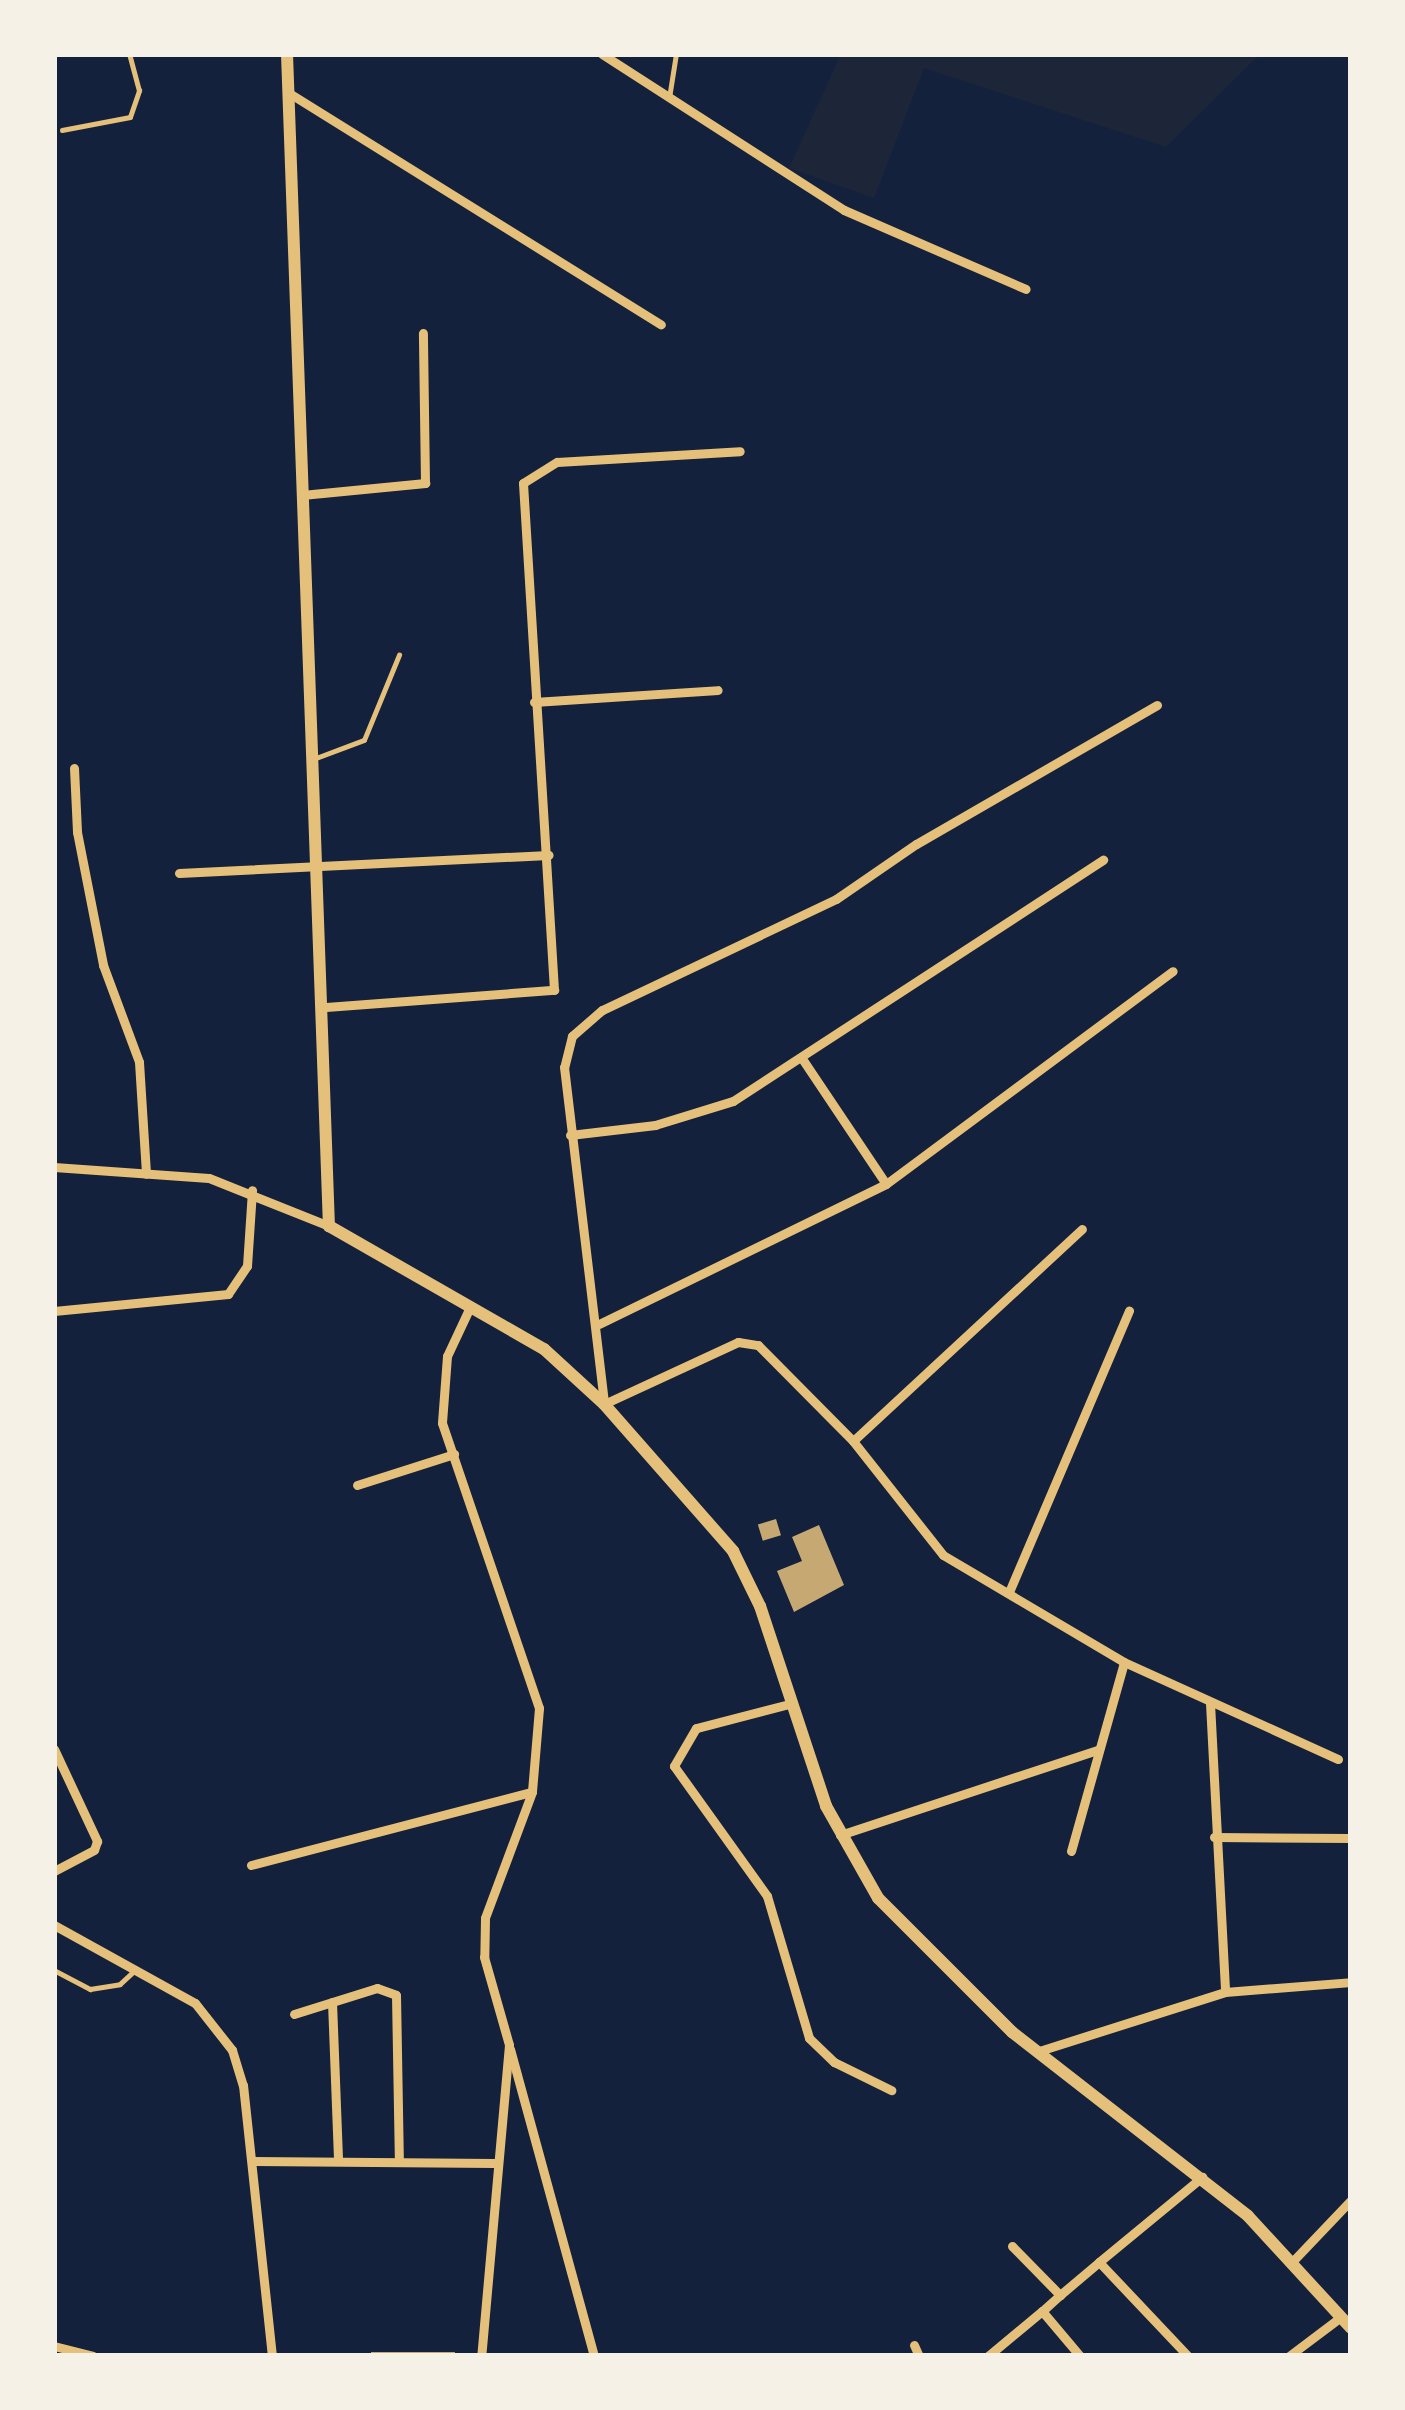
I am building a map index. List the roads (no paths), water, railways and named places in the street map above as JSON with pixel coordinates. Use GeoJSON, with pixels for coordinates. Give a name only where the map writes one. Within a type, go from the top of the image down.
{"type":"FeatureCollection","features":[{"type":"Feature","properties":{"kind":"street"},"geometry":{"type":"LineString","coordinates":[[287,54],[297,495],[326,1007],[329,1226]]}},
{"type":"Feature","properties":{"kind":"street"},"geometry":{"type":"LineString","coordinates":[[602,54],[844,210],[1026,289]]}},
{"type":"Feature","properties":{"kind":"street"},"geometry":{"type":"LineString","coordinates":[[288,93],[661,325]]}},
{"type":"Feature","properties":{"kind":"street"},"geometry":{"type":"LineString","coordinates":[[297,495],[425,484],[423,334]]}},
{"type":"Feature","properties":{"kind":"street"},"geometry":{"type":"LineString","coordinates":[[326,1007],[554,990],[549,855],[521,502],[531,471],[557,462],[740,451]]}},
{"type":"Feature","properties":{"kind":"street"},"geometry":{"type":"LineString","coordinates":[[534,702],[718,690]]}},
{"type":"Feature","properties":{"kind":"street"},"geometry":{"type":"LineString","coordinates":[[604,1404],[599,1324],[564,1067],[584,1021],[795,922],[1157,705]]}},
{"type":"Feature","properties":{"kind":"street"},"geometry":{"type":"LineString","coordinates":[[74,768],[77,832],[103,965],[139,1062],[146,1174]]}},
{"type":"Feature","properties":{"kind":"street"},"geometry":{"type":"LineString","coordinates":[[178,873],[549,855]]}},
{"type":"Feature","properties":{"kind":"street"},"geometry":{"type":"LineString","coordinates":[[570,1135],[681,1119],[803,1060],[1102,860]]}},
{"type":"Feature","properties":{"kind":"street"},"geometry":{"type":"LineString","coordinates":[[599,1324],[886,1184],[1173,971]]}},
{"type":"Feature","properties":{"kind":"street"},"geometry":{"type":"LineString","coordinates":[[803,1060],[886,1184]]}},
{"type":"Feature","properties":{"kind":"street"},"geometry":{"type":"LineString","coordinates":[[54,1167],[146,1174],[252,1190],[329,1226],[544,1348],[604,1404],[733,1551],[839,1835],[910,1936],[1036,2052],[1202,2177],[1346,2322],[1289,2356]]}},
{"type":"Feature","properties":{"kind":"street"},"geometry":{"type":"LineString","coordinates":[[54,1311],[228,1294],[247,1266],[252,1190]]}},
{"type":"Feature","properties":{"kind":"street"},"geometry":{"type":"LineString","coordinates":[[853,1441],[1082,1229]]}},
{"type":"Feature","properties":{"kind":"street"},"geometry":{"type":"LineString","coordinates":[[470,1307],[440,1389],[454,1454],[539,1708],[532,1792],[484,1918],[484,1957],[594,2356]]}},
{"type":"Feature","properties":{"kind":"street"},"geometry":{"type":"LineString","coordinates":[[1009,1592],[1129,1311]]}},
{"type":"Feature","properties":{"kind":"street"},"geometry":{"type":"LineString","coordinates":[[604,1404],[749,1342],[853,1441],[927,1541],[1124,1662],[1337,1759]]}},
{"type":"Feature","properties":{"kind":"street"},"geometry":{"type":"LineString","coordinates":[[357,1485],[454,1454]]}},
{"type":"Feature","properties":{"kind":"street"},"geometry":{"type":"LineString","coordinates":[[1071,1851],[1124,1662]]}},
{"type":"Feature","properties":{"kind":"street"},"geometry":{"type":"LineString","coordinates":[[793,1703],[696,1728],[674,1766],[767,1896],[809,2038],[834,2062],[891,2090]]}},
{"type":"Feature","properties":{"kind":"street"},"geometry":{"type":"LineString","coordinates":[[1210,1703],[1225,1992]]}},
{"type":"Feature","properties":{"kind":"street"},"geometry":{"type":"LineString","coordinates":[[54,1749],[97,1840],[94,1850],[54,1871]]}},
{"type":"Feature","properties":{"kind":"street"},"geometry":{"type":"LineString","coordinates":[[839,1835],[1097,1750]]}},
{"type":"Feature","properties":{"kind":"street"},"geometry":{"type":"LineString","coordinates":[[251,1865],[532,1792]]}},
{"type":"Feature","properties":{"kind":"street"},"geometry":{"type":"LineString","coordinates":[[1214,1837],[1351,1838]]}},
{"type":"Feature","properties":{"kind":"street"},"geometry":{"type":"LineString","coordinates":[[54,1924],[195,2003],[232,2050],[252,2161],[272,2356]]}},
{"type":"Feature","properties":{"kind":"street"},"geometry":{"type":"LineString","coordinates":[[1036,2052],[1225,1992],[1351,1982]]}},
{"type":"Feature","properties":{"kind":"street"},"geometry":{"type":"LineString","coordinates":[[294,2014],[377,1988],[396,1995],[399,2162]]}},
{"type":"Feature","properties":{"kind":"street"},"geometry":{"type":"LineString","coordinates":[[332,2002],[338,2161]]}},
{"type":"Feature","properties":{"kind":"street"},"geometry":{"type":"LineString","coordinates":[[481,2356],[494,2163],[509,2045]]}},
{"type":"Feature","properties":{"kind":"street"},"geometry":{"type":"LineString","coordinates":[[252,2161],[494,2163]]}},
{"type":"Feature","properties":{"kind":"street"},"geometry":{"type":"LineString","coordinates":[[988,2356],[1202,2177]]}},
{"type":"Feature","properties":{"kind":"street"},"geometry":{"type":"LineString","coordinates":[[1291,2264],[1351,2200]]}},
{"type":"Feature","properties":{"kind":"street"},"geometry":{"type":"LineString","coordinates":[[1012,2246],[1060,2295]]}},
{"type":"Feature","properties":{"kind":"street"},"geometry":{"type":"LineString","coordinates":[[1100,2262],[1188,2356]]}},
{"type":"Feature","properties":{"kind":"street"},"geometry":{"type":"LineString","coordinates":[[1042,2311],[1080,2356]]}},
{"type":"Feature","properties":{"kind":"street"},"geometry":{"type":"LineString","coordinates":[[54,2346],[93,2356]]}},
{"type":"Feature","properties":{"kind":"lane"},"geometry":{"type":"LineString","coordinates":[[62,130],[130,117],[139,91],[129,54]]}},
{"type":"Feature","properties":{"kind":"lane"},"geometry":{"type":"LineString","coordinates":[[669,98],[676,54]]}},
{"type":"Feature","properties":{"kind":"lane"},"geometry":{"type":"LineString","coordinates":[[310,759],[364,740],[400,655]]}},
{"type":"Feature","properties":{"kind":"lane"},"geometry":{"type":"LineString","coordinates":[[54,1970],[90,1989],[120,1984],[133,1972]]}}]}
